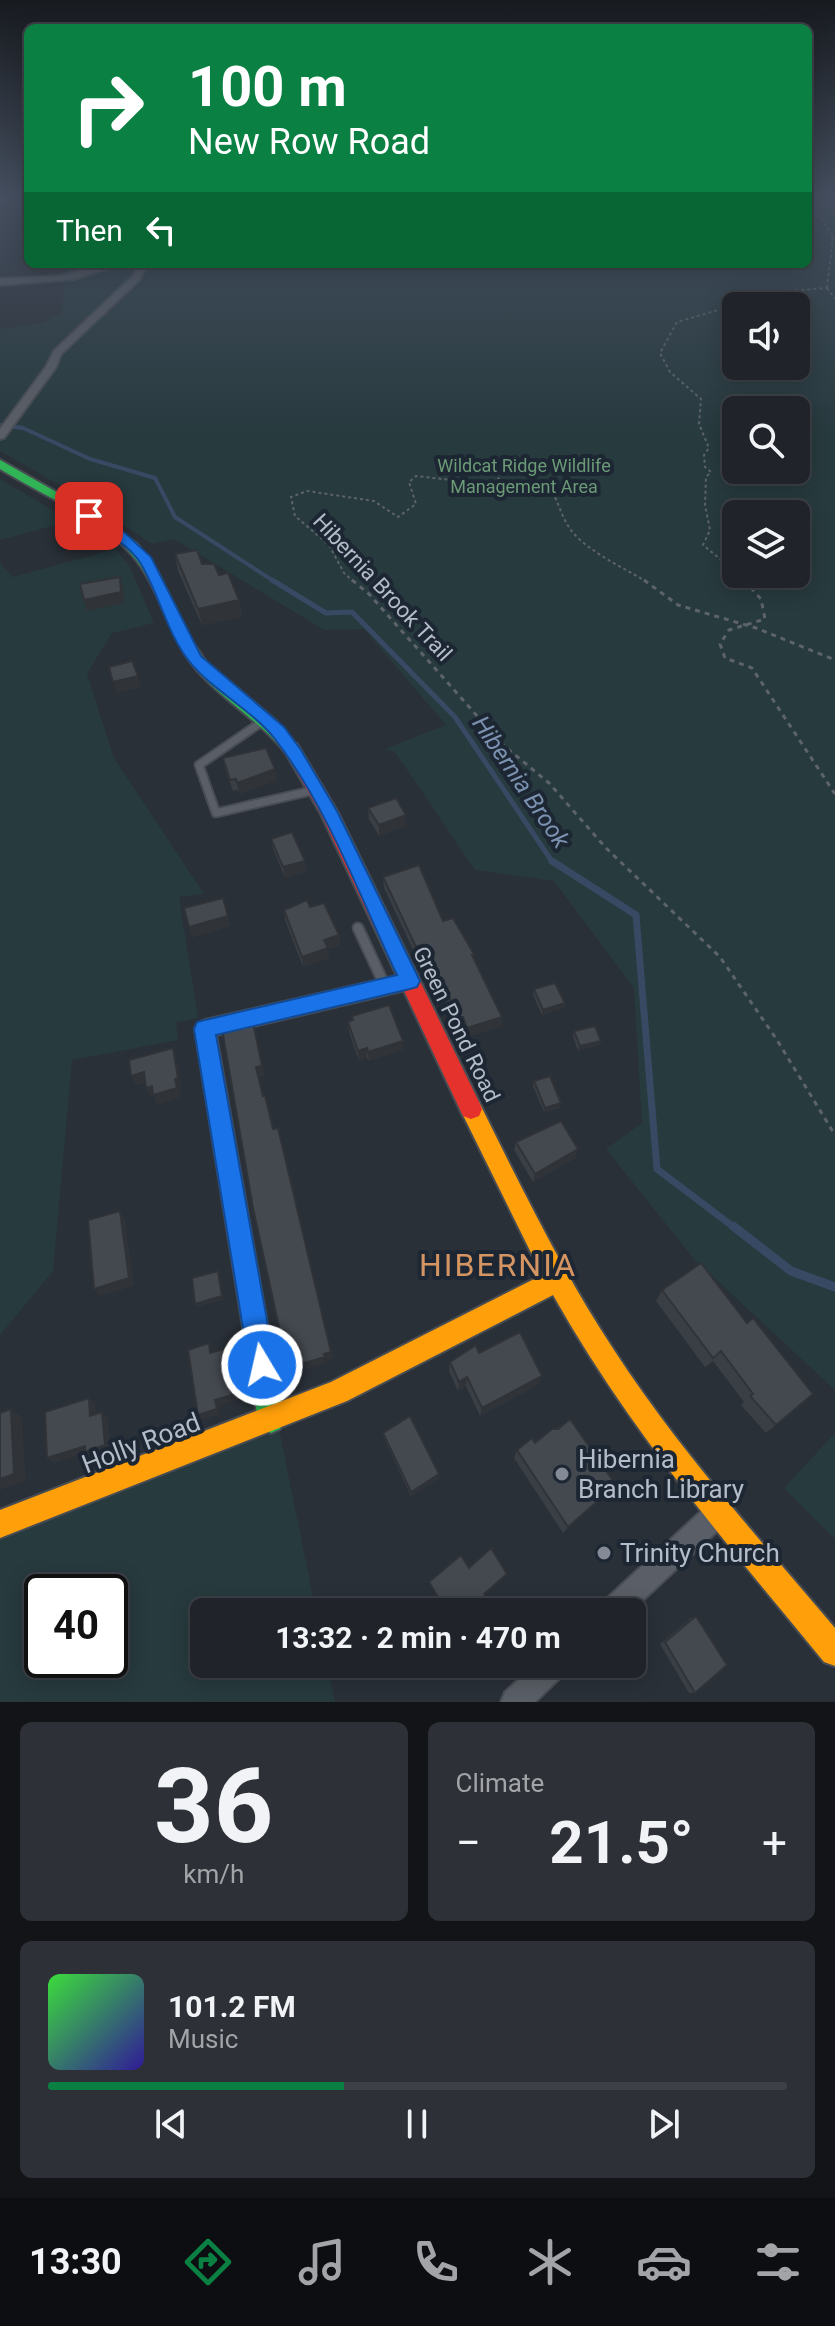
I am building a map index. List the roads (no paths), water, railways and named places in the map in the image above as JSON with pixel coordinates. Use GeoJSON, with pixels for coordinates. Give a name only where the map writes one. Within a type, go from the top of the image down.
{"type":"FeatureCollection","features":[{"type":"Feature","properties":{"kind":"main road","name":"Green Pond Road"},"geometry":{"type":"LineString","coordinates":[[0,464],[134,547],[146,560],[167,608],[195,659],[278,731],[295,755],[316,790],[525,1221],[557,1280],[626,1391],[719,1512],[835,1651]]}},
{"type":"Feature","properties":{"kind":"main road"},"geometry":{"type":"LineString","coordinates":[[271,1420],[205,1029],[410,981]]}},
{"type":"Feature","properties":{"kind":"main road","name":"Holly Road"},"geometry":{"type":"LineString","coordinates":[[0,1524],[271,1420],[376,1374],[557,1280]]}},
{"type":"Feature","properties":{"kind":"street"},"geometry":{"type":"LineString","coordinates":[[0,282],[77,276]]}},
{"type":"Feature","properties":{"kind":"street"},"geometry":{"type":"LineString","coordinates":[[1,434],[51,367],[57,353],[137,276]]}},
{"type":"Feature","properties":{"kind":"street"},"geometry":{"type":"LineString","coordinates":[[626,1598],[719,1512]]}},
{"type":"Feature","properties":{"kind":"street"},"geometry":{"type":"LineString","coordinates":[[515,1702],[541,1678]]}},
{"type":"Feature","properties":{"kind":"lane"},"geometry":{"type":"LineString","coordinates":[[265,720],[199,765],[216,813],[316,790]]}},
{"type":"Feature","properties":{"kind":"lane"},"geometry":{"type":"LineString","coordinates":[[358,928],[386,987]]}},
{"type":"Feature","properties":{"kind":"waterway","name":"Hibernia Brook"},"geometry":{"type":"LineString","coordinates":[[0,425],[23,428],[90,459],[155,478],[175,517],[275,582]]}},
{"type":"Feature","properties":{"kind":"waterway","name":"Hibernia Brook"},"geometry":{"type":"LineString","coordinates":[[272,580],[326,613],[352,612],[455,717],[553,863]]}},
{"type":"Feature","properties":{"kind":"waterway","name":"Hibernia Brook"},"geometry":{"type":"LineString","coordinates":[[552,861],[636,915],[657,1169],[735,1228]]}},
{"type":"Feature","properties":{"kind":"waterway","name":"Hibernia Brook"},"geometry":{"type":"LineString","coordinates":[[733,1226],[791,1271],[835,1287]]}},
{"type":"Feature","properties":{"kind":"place","name":"Hibernia Branch Library"},"geometry":{"type":"Point","coordinates":[562,1474]}},
{"type":"Feature","properties":{"kind":"place","name":"Trinity Church"},"geometry":{"type":"Point","coordinates":[604,1553]}},
{"type":"Feature","properties":{"kind":"district","name":"HIBERNIA"},"geometry":{"type":"Point","coordinates":[498,1265]}},
{"type":"Feature","properties":{"kind":"park label","name":"Wildcat Ridge Wildlife Management Area"},"geometry":{"type":"Point","coordinates":[524,476]}}]}
